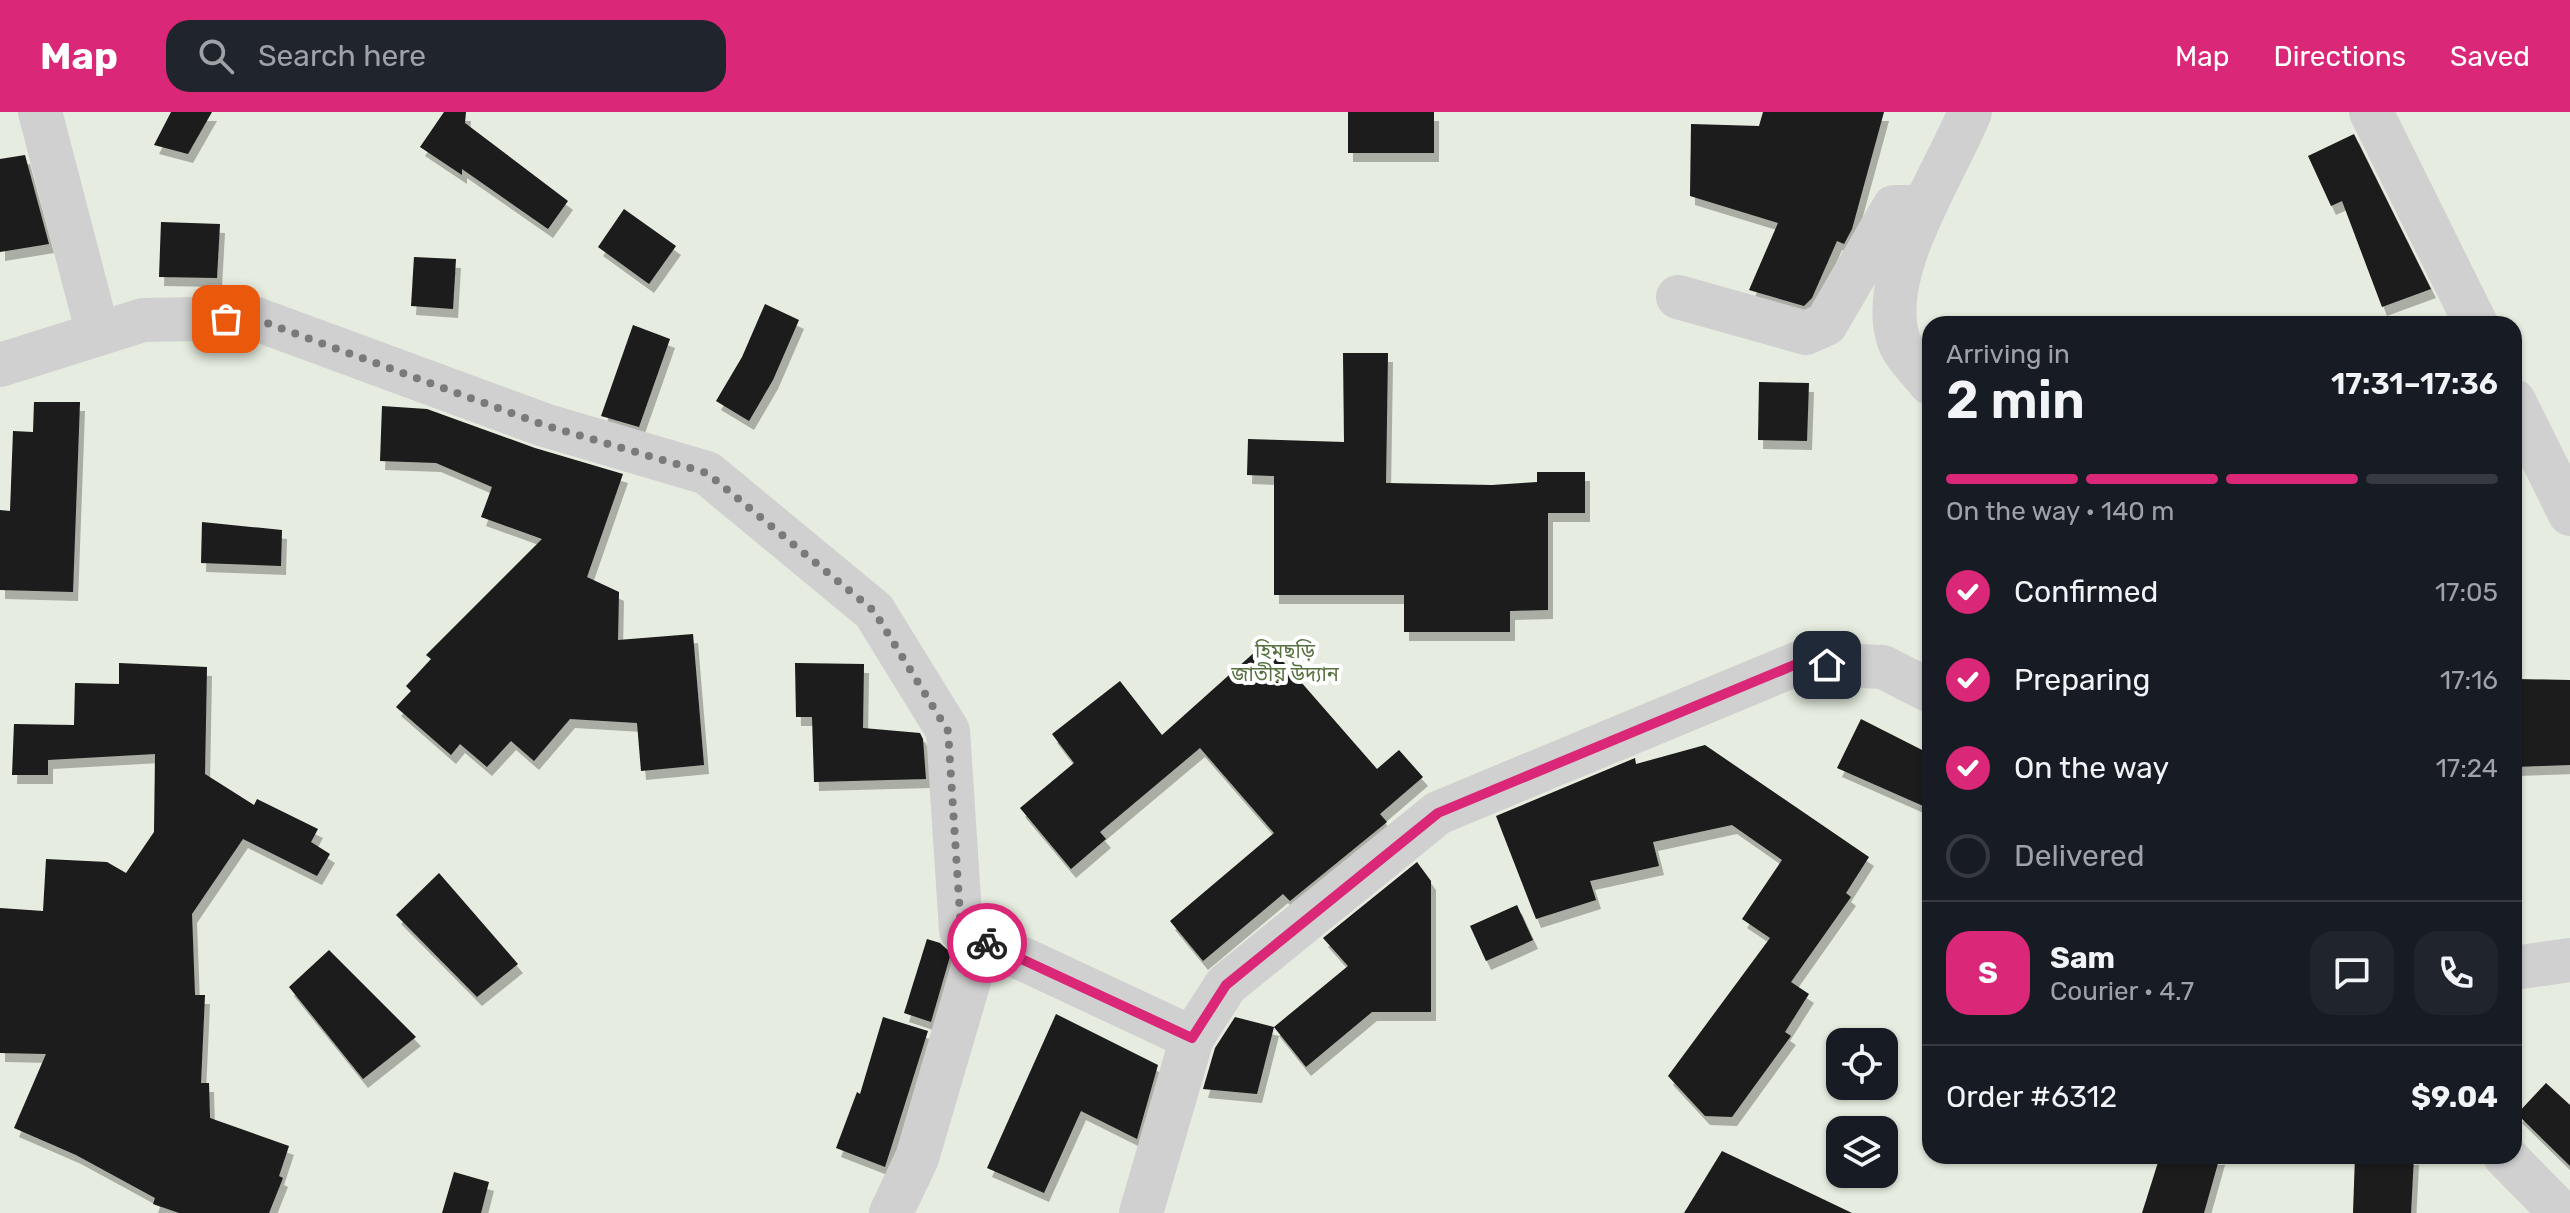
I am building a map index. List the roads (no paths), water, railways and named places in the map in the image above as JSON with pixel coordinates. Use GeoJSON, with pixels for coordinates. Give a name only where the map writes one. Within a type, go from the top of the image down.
{"type":"FeatureCollection","features":[{"type":"Feature","properties":{"kind":"street"},"geometry":{"type":"LineString","coordinates":[[40,112],[98,334]]}},
{"type":"Feature","properties":{"kind":"street"},"geometry":{"type":"LineString","coordinates":[[1922,372],[1898,341],[1892,298],[1924,207],[1970,112]]}},
{"type":"Feature","properties":{"kind":"street"},"geometry":{"type":"LineString","coordinates":[[2371,112],[2472,316]]}},
{"type":"Feature","properties":{"kind":"street"},"geometry":{"type":"LineString","coordinates":[[1678,297],[1806,333],[1826,324],[1894,207],[1924,207]]}},
{"type":"Feature","properties":{"kind":"street"},"geometry":{"type":"LineString","coordinates":[[0,365],[143,320],[253,318],[544,425],[707,473],[874,611],[948,731],[961,930],[1192,1038]]}},
{"type":"Feature","properties":{"kind":"street"},"geometry":{"type":"LineString","coordinates":[[2522,417],[2570,514]]}},
{"type":"Feature","properties":{"kind":"street"},"geometry":{"type":"LineString","coordinates":[[1141,1213],[1192,1038],[1226,985],[1438,813],[1799,663],[1883,667],[1922,687]]}},
{"type":"Feature","properties":{"kind":"street"},"geometry":{"type":"LineString","coordinates":[[891,1213],[917,1158],[981,940]]}},
{"type":"Feature","properties":{"kind":"street"},"geometry":{"type":"LineString","coordinates":[[2522,967],[2570,960]]}},
{"type":"Feature","properties":{"kind":"street"},"geometry":{"type":"LineString","coordinates":[[2513,1164],[2561,1213]]}},
{"type":"Feature","properties":{"kind":"park label","name":"হিমছড়ি জাতীয় উদ্যান"},"geometry":{"type":"Point","coordinates":[1285,662]}}]}
